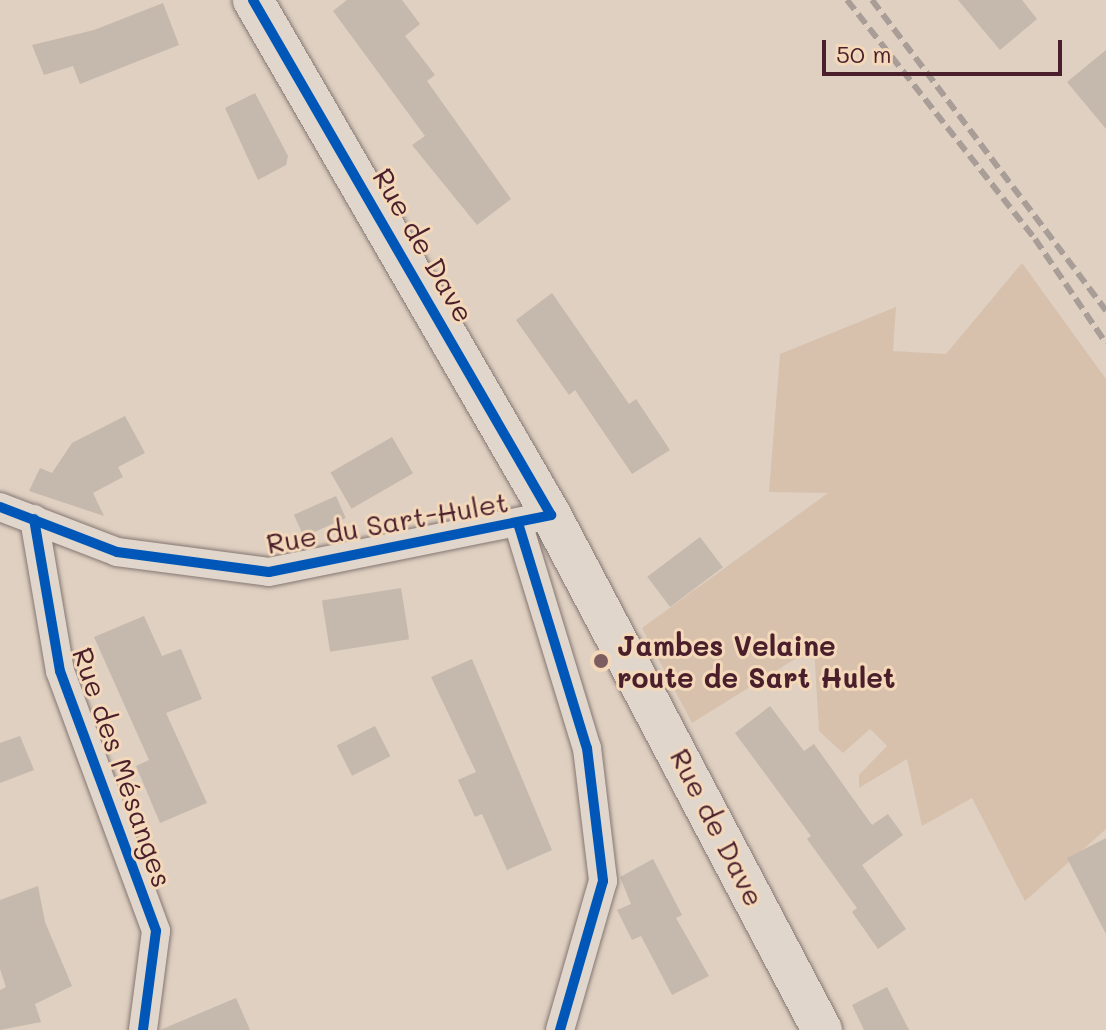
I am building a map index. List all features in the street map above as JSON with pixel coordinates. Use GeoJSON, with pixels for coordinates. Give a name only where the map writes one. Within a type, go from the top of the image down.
{"type":"FeatureCollection","features":[{"type":"Feature","properties":{"kind":"main road","name":"Rue de Dave"},"geometry":{"type":"LineString","coordinates":[[253,0],[535,519],[822,1030]]}},
{"type":"Feature","properties":{"kind":"street","name":"Rue du Sart-Hulet"},"geometry":{"type":"LineString","coordinates":[[0,507],[117,552],[269,572],[535,519]]}},
{"type":"Feature","properties":{"kind":"street","name":"Rue des Mésanges"},"geometry":{"type":"LineString","coordinates":[[34,519],[60,671],[156,931],[143,1030]]}},
{"type":"Feature","properties":{"kind":"street"},"geometry":{"type":"LineString","coordinates":[[535,519],[587,748],[603,881],[560,1030]]}},
{"type":"Feature","properties":{"kind":"shaded area"},"geometry":{"type":"Polygon","coordinates":[[[1022,263],[1106,379],[1106,829],[1025,901],[972,798],[922,826],[907,759],[859,788],[859,775],[887,746],[870,729],[843,753],[819,731],[814,647],[692,723],[642,628],[828,493],[769,492],[780,354],[896,307],[893,351],[946,354],[1022,263]]]}},
{"type":"Feature","properties":{"kind":"building"},"geometry":{"type":"Polygon","coordinates":[[[347,0],[402,0],[420,24],[405,36],[435,75],[427,81],[511,199],[477,225],[412,145],[425,136],[333,11],[347,0]]]}},
{"type":"Feature","properties":{"kind":"building"},"geometry":{"type":"Polygon","coordinates":[[[958,0],[1022,0],[1037,19],[1000,50],[958,0]]]}},
{"type":"Feature","properties":{"kind":"building"},"geometry":{"type":"Polygon","coordinates":[[[163,3],[179,45],[80,84],[73,66],[44,75],[32,45],[94,30],[163,3]]]}},
{"type":"Feature","properties":{"kind":"building"},"geometry":{"type":"Polygon","coordinates":[[[1106,50],[1106,129],[1067,82],[1106,50]]]}},
{"type":"Feature","properties":{"kind":"building"},"geometry":{"type":"Polygon","coordinates":[[[255,93],[288,156],[286,165],[258,180],[225,108],[255,93]]]}},
{"type":"Feature","properties":{"kind":"building"},"geometry":{"type":"Polygon","coordinates":[[[552,293],[629,404],[636,399],[670,450],[632,474],[575,390],[569,395],[516,320],[552,293]]]}},
{"type":"Feature","properties":{"kind":"building"},"geometry":{"type":"Polygon","coordinates":[[[125,416],[145,453],[118,467],[123,477],[93,493],[104,516],[29,491],[40,468],[52,473],[72,443],[125,416]]]}},
{"type":"Feature","properties":{"kind":"building"},"geometry":{"type":"Polygon","coordinates":[[[392,437],[413,473],[352,509],[331,473],[392,437]]]}},
{"type":"Feature","properties":{"kind":"building"},"geometry":{"type":"Polygon","coordinates":[[[336,496],[346,518],[304,537],[294,515],[336,496]]]}},
{"type":"Feature","properties":{"kind":"building"},"geometry":{"type":"Polygon","coordinates":[[[700,537],[723,567],[670,607],[647,577],[700,537]]]}},
{"type":"Feature","properties":{"kind":"building"},"geometry":{"type":"Polygon","coordinates":[[[401,588],[409,639],[330,652],[322,601],[401,588]]]}},
{"type":"Feature","properties":{"kind":"building"},"geometry":{"type":"Polygon","coordinates":[[[144,616],[162,656],[181,649],[202,699],[166,713],[207,803],[160,823],[136,766],[149,760],[94,637],[144,616]]]}},
{"type":"Feature","properties":{"kind":"building"},"geometry":{"type":"Polygon","coordinates":[[[472,659],[552,850],[507,870],[482,814],[475,817],[458,780],[476,772],[431,677],[472,659]]]}},
{"type":"Feature","properties":{"kind":"building"},"geometry":{"type":"Polygon","coordinates":[[[770,706],[804,751],[814,744],[872,825],[888,814],[903,835],[862,865],[906,929],[878,949],[852,912],[857,908],[807,839],[811,836],[735,733],[770,706]]]}},
{"type":"Feature","properties":{"kind":"building"},"geometry":{"type":"Polygon","coordinates":[[[375,726],[390,756],[352,776],[337,746],[375,726]]]}},
{"type":"Feature","properties":{"kind":"building"},"geometry":{"type":"Polygon","coordinates":[[[20,736],[34,770],[0,783],[0,743],[20,736]]]}},
{"type":"Feature","properties":{"kind":"building"},"geometry":{"type":"Polygon","coordinates":[[[1106,838],[1106,934],[1067,858],[1106,838]]]}},
{"type":"Feature","properties":{"kind":"building"},"geometry":{"type":"Polygon","coordinates":[[[653,859],[682,915],[676,918],[709,976],[672,995],[641,936],[632,940],[617,910],[631,904],[620,877],[653,859]]]}},
{"type":"Feature","properties":{"kind":"building"},"geometry":{"type":"Polygon","coordinates":[[[38,886],[45,922],[72,986],[35,1004],[41,1022],[0,1030],[0,990],[6,987],[0,969],[0,900],[38,886]]]}},
{"type":"Feature","properties":{"kind":"building"},"geometry":{"type":"Polygon","coordinates":[[[887,987],[909,1030],[864,1030],[852,1005],[887,987]]]}},
{"type":"Feature","properties":{"kind":"building"},"geometry":{"type":"Polygon","coordinates":[[[236,998],[250,1030],[160,1030],[236,998]]]}},
{"type":"Feature","properties":{"kind":"railway"},"geometry":{"type":"LineString","coordinates":[[847,0],[1035,239],[1106,343]]}},
{"type":"Feature","properties":{"kind":"railway"},"geometry":{"type":"LineString","coordinates":[[872,0],[1106,311]]}},
{"type":"Feature","properties":{"kind":"cycle path"},"geometry":{"type":"LineString","coordinates":[[0,507],[117,552],[269,572],[551,515],[253,0]]}},
{"type":"Feature","properties":{"kind":"cycle path"},"geometry":{"type":"LineString","coordinates":[[34,519],[60,671],[156,931],[143,1030]]}},
{"type":"Feature","properties":{"kind":"cycle path"},"geometry":{"type":"LineString","coordinates":[[518,523],[587,748],[603,881],[560,1030]]}},
{"type":"Feature","properties":{"kind":"place","name":"Jambes Velaine route de Sart Hulet"},"geometry":{"type":"Point","coordinates":[601,661]}}]}
